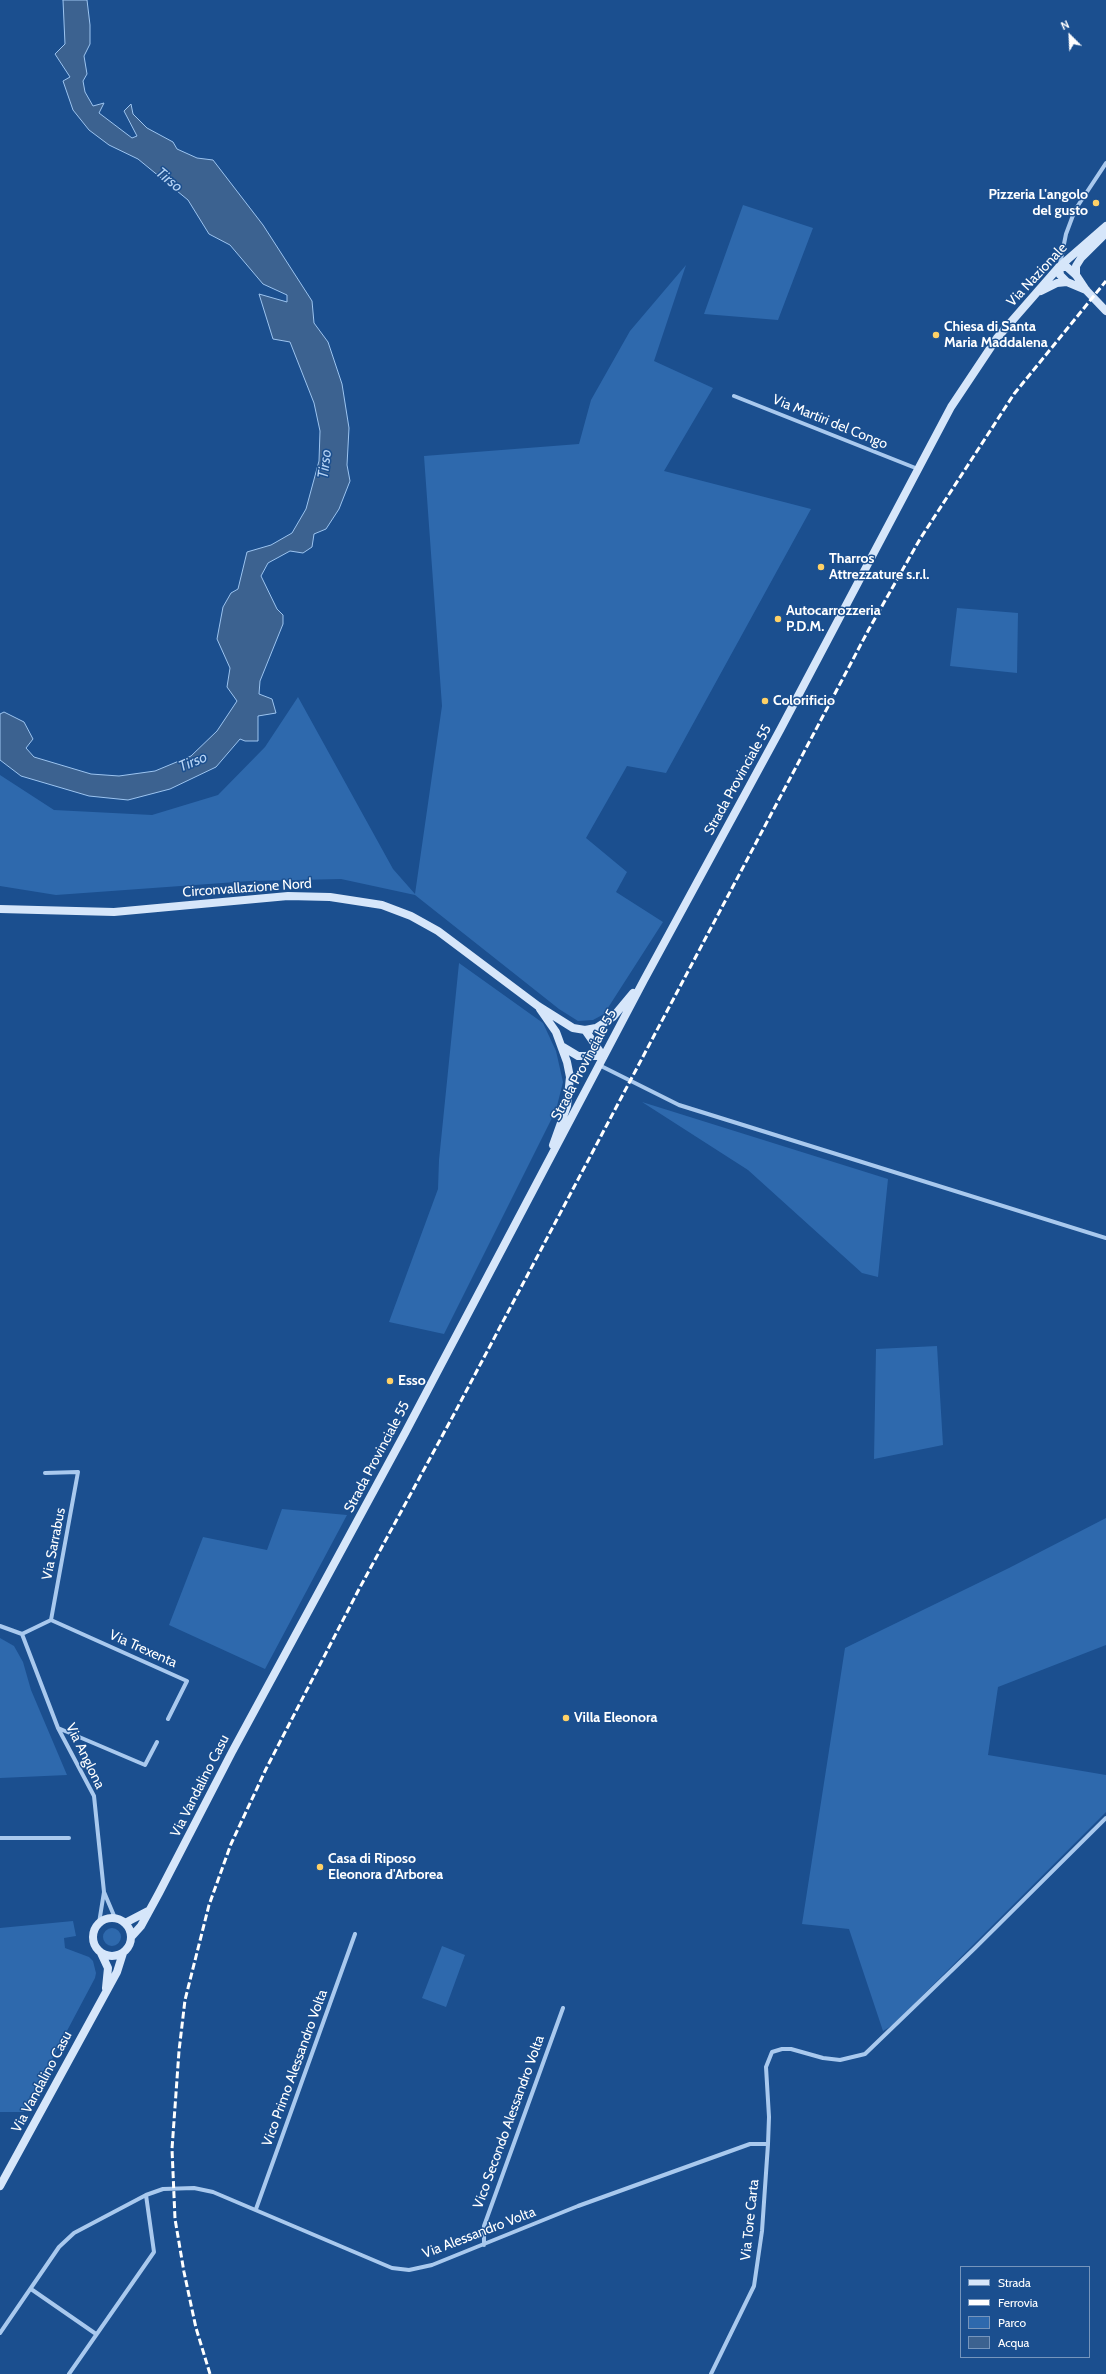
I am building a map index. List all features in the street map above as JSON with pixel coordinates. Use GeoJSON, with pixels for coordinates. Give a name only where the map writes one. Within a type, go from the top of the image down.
{"type":"FeatureCollection","features":[{"type":"Feature","properties":{"kind":"main road","name":"Via Nazionale"},"geometry":{"type":"LineString","coordinates":[[918,469],[966,381],[997,338],[1060,267],[1106,226]]}},
{"type":"Feature","properties":{"kind":"main road"},"geometry":{"type":"LineString","coordinates":[[1076,274],[1076,266],[1081,258],[1106,233]]}},
{"type":"Feature","properties":{"kind":"main road"},"geometry":{"type":"LineString","coordinates":[[1086,290],[1067,282],[1060,275],[1060,267],[1068,267],[1076,274],[1086,290],[1106,311]]}},
{"type":"Feature","properties":{"kind":"main road"},"geometry":{"type":"LineString","coordinates":[[1035,294],[1057,283],[1067,282]]}},
{"type":"Feature","properties":{"kind":"main road","name":"Strada Provinciale 55"},"geometry":{"type":"LineString","coordinates":[[273,1673],[405,1433],[603,1056],[784,723],[918,469]]}},
{"type":"Feature","properties":{"kind":"main road","name":"Circonvallazione Nord"},"geometry":{"type":"LineString","coordinates":[[0,909],[114,912],[288,896],[330,897],[382,905],[411,916],[438,931],[538,1006],[574,1028],[585,1030]]}},
{"type":"Feature","properties":{"kind":"main road"},"geometry":{"type":"LineString","coordinates":[[603,1056],[585,1030],[596,1028],[613,1018],[644,980]]}},
{"type":"Feature","properties":{"kind":"main road","name":"Circonvallazione Nord"},"geometry":{"type":"LineString","coordinates":[[538,1006],[550,1020],[563,1047],[570,1077],[570,1090],[567,1106],[546,1167]]}},
{"type":"Feature","properties":{"kind":"main road"},"geometry":{"type":"LineString","coordinates":[[563,1047],[578,1056],[603,1056]]}},
{"type":"Feature","properties":{"kind":"main road","name":"Via Vandalino Casu"},"geometry":{"type":"LineString","coordinates":[[132,1936],[141,1926],[273,1673]]}},
{"type":"Feature","properties":{"kind":"main road"},"geometry":{"type":"LineString","coordinates":[[125,1923],[149,1910]]}},
{"type":"Feature","properties":{"kind":"main road"},"geometry":{"type":"LineString","coordinates":[[108,1918],[115,1918],[125,1923],[132,1936],[128,1948],[123,1953],[110,1956],[101,1953],[93,1941],[94,1929],[99,1923],[108,1918]]}},
{"type":"Feature","properties":{"kind":"main road","name":"Via Vandalino Casu"},"geometry":{"type":"LineString","coordinates":[[101,1953],[108,1968],[106,1989]]}},
{"type":"Feature","properties":{"kind":"main road","name":"Via Vandalino Casu"},"geometry":{"type":"LineString","coordinates":[[0,2186],[106,1989],[117,1972],[123,1953]]}},
{"type":"Feature","properties":{"kind":"street"},"geometry":{"type":"LineString","coordinates":[[1060,267],[1066,234],[1075,210],[1106,163]]}},
{"type":"Feature","properties":{"kind":"street","name":"Via Martiri del Congo"},"geometry":{"type":"LineString","coordinates":[[734,396],[918,469]]}},
{"type":"Feature","properties":{"kind":"street"},"geometry":{"type":"LineString","coordinates":[[599,1065],[679,1105],[1106,1238]]}},
{"type":"Feature","properties":{"kind":"street","name":"Via Sarrabus"},"geometry":{"type":"LineString","coordinates":[[45,1473],[78,1472],[50,1620]]}},
{"type":"Feature","properties":{"kind":"street"},"geometry":{"type":"LineString","coordinates":[[0,1626],[22,1634],[50,1620]]}},
{"type":"Feature","properties":{"kind":"street","name":"Via Trexenta"},"geometry":{"type":"LineString","coordinates":[[50,1620],[187,1681],[168,1719]]}},
{"type":"Feature","properties":{"kind":"street","name":"Via Anglona"},"geometry":{"type":"LineString","coordinates":[[22,1634],[58,1728],[94,1796],[104,1892],[99,1923]]}},
{"type":"Feature","properties":{"kind":"street"},"geometry":{"type":"LineString","coordinates":[[58,1728],[145,1765],[157,1742]]}},
{"type":"Feature","properties":{"kind":"street","name":"Via Tore Carta"},"geometry":{"type":"LineString","coordinates":[[712,2374],[754,2286],[762,2231],[768,2144],[768,2059],[772,2052],[782,2048],[840,2060],[865,2054],[969,1954],[1106,1818]]}},
{"type":"Feature","properties":{"kind":"street"},"geometry":{"type":"LineString","coordinates":[[0,1838],[68,1838]]}},
{"type":"Feature","properties":{"kind":"street","name":"Via Anglona"},"geometry":{"type":"LineString","coordinates":[[104,1892],[115,1918]]}},
{"type":"Feature","properties":{"kind":"street","name":"Vico Primo Alessandro Volta"},"geometry":{"type":"LineString","coordinates":[[256,2209],[355,1934]]}},
{"type":"Feature","properties":{"kind":"street","name":"Vico Secondo Alessandro Volta"},"geometry":{"type":"LineString","coordinates":[[484,2245],[484,2226],[563,2008]]}},
{"type":"Feature","properties":{"kind":"street","name":"Via Alessandro Volta"},"geometry":{"type":"LineString","coordinates":[[0,2333],[59,2247],[74,2233],[146,2195],[174,2188],[194,2188],[256,2209],[392,2268],[409,2270],[432,2265],[578,2206],[750,2144],[768,2144]]}},
{"type":"Feature","properties":{"kind":"street"},"geometry":{"type":"LineString","coordinates":[[69,2374],[154,2252],[146,2195]]}},
{"type":"Feature","properties":{"kind":"street"},"geometry":{"type":"LineString","coordinates":[[31,2289],[96,2334]]}},
{"type":"Feature","properties":{"kind":"green space"},"geometry":{"type":"Polygon","coordinates":[[[743,205],[813,228],[778,320],[704,314],[743,205]]]}},
{"type":"Feature","properties":{"kind":"green space"},"geometry":{"type":"Polygon","coordinates":[[[686,265],[654,361],[713,388],[664,471],[811,509],[666,773],[627,766],[586,838],[627,872],[616,892],[663,922],[604,1014],[593,1020],[578,1021],[559,1009],[415,895],[341,879],[250,881],[56,895],[0,886],[0,775],[54,810],[152,815],[218,795],[265,747],[298,697],[393,869],[415,894],[442,706],[424,456],[579,444],[591,400],[630,331],[686,265]]]}},
{"type":"Feature","properties":{"kind":"green space"},"geometry":{"type":"Polygon","coordinates":[[[957,608],[1018,613],[1017,673],[950,666],[957,608]]]}},
{"type":"Feature","properties":{"kind":"green space"},"geometry":{"type":"Polygon","coordinates":[[[459,963],[543,1023],[556,1051],[563,1082],[556,1110],[444,1334],[389,1322],[438,1189],[439,1160],[459,963]]]}},
{"type":"Feature","properties":{"kind":"green space"},"geometry":{"type":"Polygon","coordinates":[[[642,1102],[888,1179],[878,1277],[862,1273],[748,1170],[642,1102]]]}},
{"type":"Feature","properties":{"kind":"green space"},"geometry":{"type":"Polygon","coordinates":[[[937,1346],[943,1445],[874,1459],[876,1349],[937,1346]]]}},
{"type":"Feature","properties":{"kind":"green space"},"geometry":{"type":"Polygon","coordinates":[[[282,1509],[347,1515],[265,1669],[169,1625],[203,1537],[267,1550],[282,1509]]]}},
{"type":"Feature","properties":{"kind":"green space"},"geometry":{"type":"Polygon","coordinates":[[[1106,1518],[1106,1645],[998,1687],[988,1755],[1106,1775],[1106,1812],[893,2025],[883,2031],[849,1929],[802,1924],[845,1648],[1009,1568],[1106,1518]]]}},
{"type":"Feature","properties":{"kind":"green space"},"geometry":{"type":"Polygon","coordinates":[[[0,1638],[14,1646],[23,1662],[31,1690],[67,1775],[0,1778],[0,1638]]]}},
{"type":"Feature","properties":{"kind":"green space"},"geometry":{"type":"Polygon","coordinates":[[[73,1921],[76,1936],[64,1938],[65,1948],[89,1957],[93,1961],[96,1973],[95,1978],[24,2112],[0,2112],[0,1928],[73,1921]]]}},
{"type":"Feature","properties":{"kind":"green space"},"geometry":{"type":"Polygon","coordinates":[[[112,1928],[118,1931],[121,1937],[118,1943],[112,1946],[106,1943],[103,1937],[106,1931],[112,1928]]]}},
{"type":"Feature","properties":{"kind":"green space"},"geometry":{"type":"Polygon","coordinates":[[[442,1946],[465,1955],[446,2007],[422,1998],[442,1946]]]}},
{"type":"Feature","properties":{"kind":"water","name":"Tirso"},"geometry":{"type":"Polygon","coordinates":[[[63,0],[87,0],[90,25],[90,44],[84,56],[87,74],[83,81],[85,92],[93,106],[104,103],[99,113],[132,138],[137,136],[124,111],[131,104],[133,114],[147,128],[173,142],[177,149],[197,158],[213,160],[263,225],[312,301],[314,323],[328,342],[342,384],[349,428],[347,465],[350,481],[339,509],[326,529],[314,534],[312,547],[303,553],[290,551],[268,563],[261,576],[277,609],[283,615],[283,624],[260,681],[259,694],[272,699],[276,713],[258,716],[258,741],[245,741],[240,739],[216,767],[170,789],[128,800],[89,796],[21,776],[0,760],[0,714],[4,712],[24,722],[33,739],[26,748],[34,757],[91,774],[119,776],[155,771],[191,756],[217,731],[237,701],[227,687],[230,668],[217,639],[223,607],[231,593],[238,589],[247,552],[271,545],[292,533],[306,509],[319,461],[320,431],[314,403],[290,342],[273,339],[259,294],[287,302],[287,295],[263,284],[230,245],[209,234],[188,200],[138,159],[109,145],[89,130],[73,110],[63,81],[70,77],[55,54],[65,44],[63,0]]]}},
{"type":"Feature","properties":{"kind":"railway"},"geometry":{"type":"LineString","coordinates":[[210,2374],[196,2328],[175,2219],[172,2149],[179,2051],[185,2000],[209,1905],[231,1844],[266,1769],[358,1591],[453,1416],[869,629],[920,539],[1014,394],[1106,281]]}},
{"type":"Feature","properties":{"kind":"place","name":"Pizzeria L'angolo del gusto"},"geometry":{"type":"Point","coordinates":[1096,203]}},
{"type":"Feature","properties":{"kind":"place","name":"Chiesa di Santa Maria Maddalena"},"geometry":{"type":"Point","coordinates":[936,335]}},
{"type":"Feature","properties":{"kind":"place","name":"Tharros Attrezzature s.r.l."},"geometry":{"type":"Point","coordinates":[821,567]}},
{"type":"Feature","properties":{"kind":"place","name":"Autocarrozzeria P.D.M."},"geometry":{"type":"Point","coordinates":[778,619]}},
{"type":"Feature","properties":{"kind":"place","name":"Colorificio"},"geometry":{"type":"Point","coordinates":[765,701]}},
{"type":"Feature","properties":{"kind":"place","name":"Esso"},"geometry":{"type":"Point","coordinates":[390,1381]}},
{"type":"Feature","properties":{"kind":"place","name":"Villa Eleonora"},"geometry":{"type":"Point","coordinates":[566,1718]}},
{"type":"Feature","properties":{"kind":"place","name":"Casa di Riposo Eleonora d'Arborea"},"geometry":{"type":"Point","coordinates":[320,1867]}}]}
